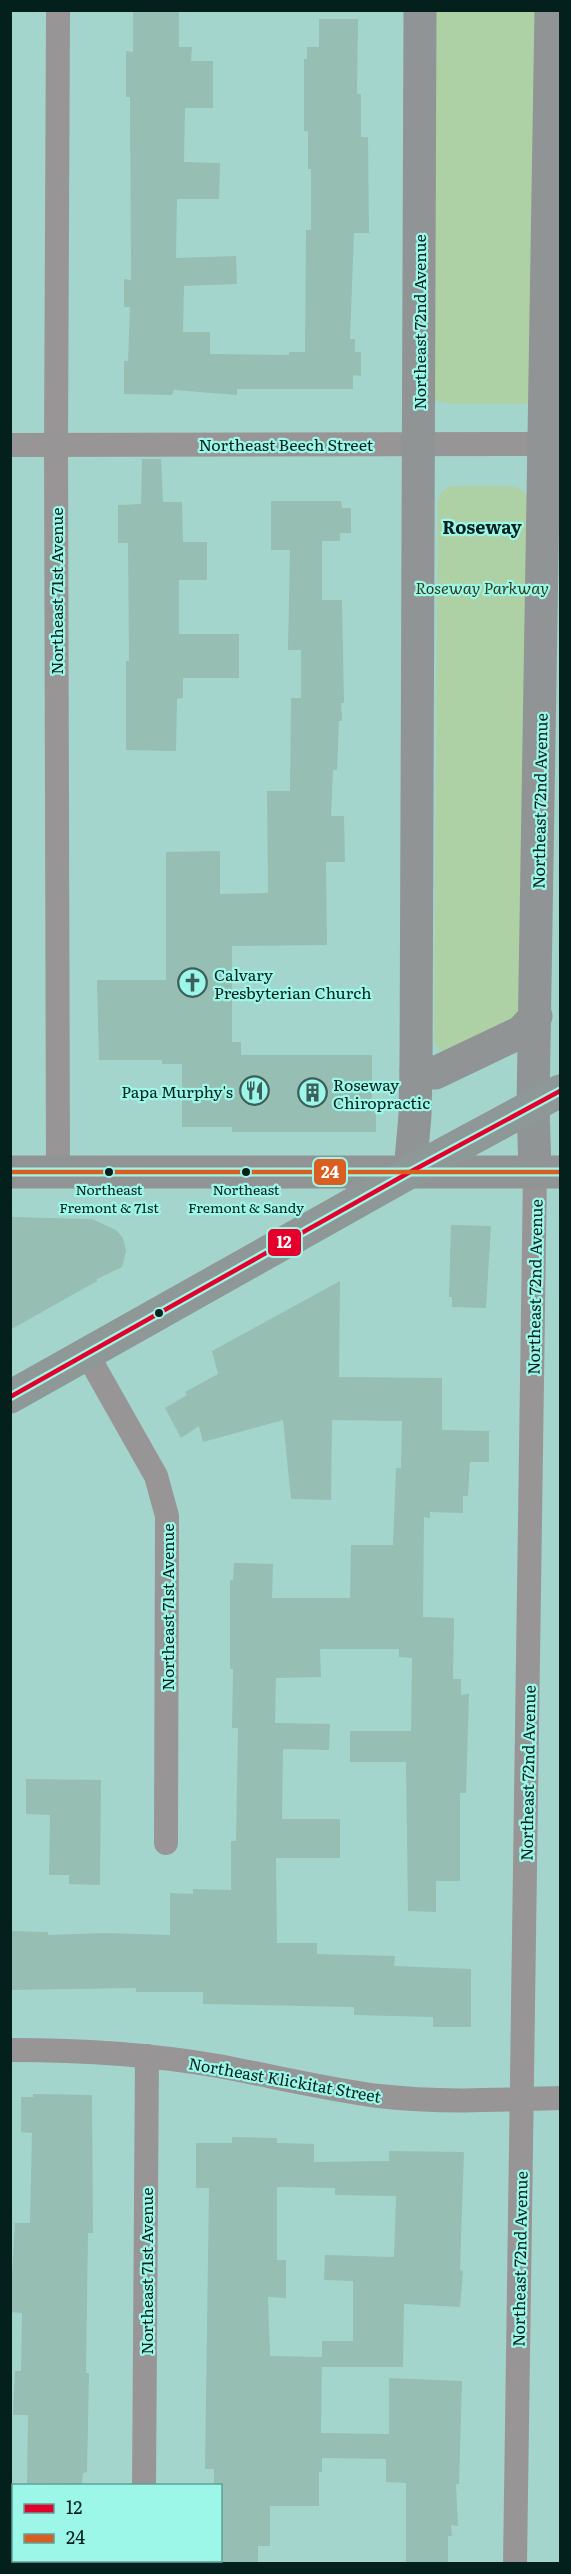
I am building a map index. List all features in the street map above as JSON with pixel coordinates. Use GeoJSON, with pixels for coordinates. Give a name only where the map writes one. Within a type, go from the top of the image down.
{"type":"FeatureCollection","features":[{"type":"Feature","properties":{"kind":"main road"},"geometry":{"type":"LineString","coordinates":[[10,1397],[547,1099]]}},
{"type":"Feature","properties":{"kind":"street","name":"Northeast 71st Avenue"},"geometry":{"type":"LineString","coordinates":[[58,10],[56,445],[58,1173]]}},
{"type":"Feature","properties":{"kind":"street","name":"Northeast 72nd Avenue"},"geometry":{"type":"LineString","coordinates":[[410,1173],[416,1069],[420,10]]}},
{"type":"Feature","properties":{"kind":"street","name":"Northeast 72nd Avenue"},"geometry":{"type":"LineString","coordinates":[[515,2564],[522,2099],[548,1172],[547,1099],[536,1017],[552,444],[551,10]]}},
{"type":"Feature","properties":{"kind":"street","name":"Northeast Beech Street"},"geometry":{"type":"LineString","coordinates":[[10,445],[552,444]]}},
{"type":"Feature","properties":{"kind":"street"},"geometry":{"type":"LineString","coordinates":[[416,1069],[435,1073],[521,1032],[536,1017]]}},
{"type":"Feature","properties":{"kind":"street"},"geometry":{"type":"LineString","coordinates":[[10,1173],[548,1172]]}},
{"type":"Feature","properties":{"kind":"street","name":"Northeast 71st Avenue"},"geometry":{"type":"LineString","coordinates":[[87,1354],[156,1476],[167,1516],[166,1843]]}},
{"type":"Feature","properties":{"kind":"street","name":"Northeast Klickitat Street"},"geometry":{"type":"LineString","coordinates":[[10,2050],[82,2050],[147,2056],[218,2066],[318,2088],[381,2096],[428,2100],[561,2098]]}},
{"type":"Feature","properties":{"kind":"street","name":"Northeast 71st Avenue"},"geometry":{"type":"LineString","coordinates":[[144,2484],[147,2056]]}},
{"type":"Feature","properties":{"kind":"green space"},"geometry":{"type":"Polygon","coordinates":[[[432,11],[544,11],[531,402],[526,404],[451,404],[434,400],[432,11]]]}},
{"type":"Feature","properties":{"kind":"green space","name":"Roseway Parkway"},"geometry":{"type":"Polygon","coordinates":[[[452,486],[511,486],[523,490],[527,497],[520,1006],[515,1017],[444,1052],[436,1046],[434,1037],[438,501],[442,491],[452,486]]]}},
{"type":"Feature","properties":{"kind":"building"},"geometry":{"type":"Polygon","coordinates":[[[133,10],[179,10],[179,47],[192,47],[191,61],[213,61],[213,108],[185,108],[184,162],[220,163],[219,199],[177,199],[176,258],[236,256],[237,284],[184,286],[183,332],[210,332],[210,354],[289,355],[289,352],[305,352],[306,230],[311,230],[311,169],[308,169],[308,131],[304,131],[304,59],[307,59],[307,47],[319,47],[319,19],[358,19],[357,94],[361,94],[361,137],[368,137],[369,233],[354,233],[350,339],[355,339],[355,352],[361,352],[361,376],[353,375],[353,389],[237,389],[237,395],[174,390],[172,395],[124,394],[124,361],[128,361],[130,307],[124,307],[124,279],[131,280],[130,97],[126,97],[126,51],[133,52],[133,10]]]}},
{"type":"Feature","properties":{"kind":"building"},"geometry":{"type":"Polygon","coordinates":[[[142,459],[161,459],[163,502],[182,502],[183,542],[207,542],[207,580],[179,580],[179,634],[239,634],[239,678],[183,678],[183,698],[177,699],[176,751],[126,750],[126,661],[129,661],[128,543],[118,543],[118,505],[141,504],[142,459]]]}},
{"type":"Feature","properties":{"kind":"building"},"geometry":{"type":"Polygon","coordinates":[[[271,501],[341,501],[342,508],[351,508],[351,533],[340,533],[340,541],[322,541],[322,600],[342,600],[344,703],[341,703],[342,721],[339,721],[337,770],[333,770],[331,816],[344,816],[345,862],[326,862],[327,945],[232,946],[232,1042],[241,1042],[241,1055],[372,1055],[372,1107],[376,1107],[376,1132],[232,1132],[232,1127],[182,1127],[182,1064],[162,1064],[162,1060],[99,1060],[97,980],[166,980],[166,852],[220,851],[220,894],[268,893],[267,791],[290,791],[291,698],[301,698],[301,650],[288,650],[290,550],[271,550],[271,501]]]}},
{"type":"Feature","properties":{"kind":"building"},"geometry":{"type":"Polygon","coordinates":[[[10,1217],[92,1219],[116,1230],[123,1238],[126,1251],[122,1267],[10,1330],[10,1217]]]}},
{"type":"Feature","properties":{"kind":"building"},"geometry":{"type":"Polygon","coordinates":[[[451,1225],[491,1226],[486,1308],[452,1307],[452,1297],[449,1297],[451,1225]]]}},
{"type":"Feature","properties":{"kind":"building"},"geometry":{"type":"Polygon","coordinates":[[[340,1281],[339,1377],[442,1378],[442,1430],[489,1431],[489,1462],[470,1462],[468,1496],[463,1496],[463,1513],[430,1512],[430,1518],[424,1517],[423,1617],[454,1618],[453,1679],[461,1679],[461,1695],[469,1694],[466,1793],[460,1793],[460,1881],[436,1881],[436,1912],[408,1911],[406,1762],[350,1762],[350,1731],[411,1731],[412,1658],[399,1657],[399,1649],[320,1649],[321,1677],[276,1678],[275,1723],[330,1724],[329,1750],[283,1749],[282,1819],[340,1819],[340,1858],[276,1858],[277,1943],[317,1943],[317,1954],[395,1956],[394,1966],[471,1969],[471,2027],[433,2027],[433,2017],[354,2015],[354,2007],[203,2004],[203,1992],[136,1992],[136,1988],[10,1990],[10,1931],[48,1932],[48,1935],[104,1933],[170,1935],[170,1893],[193,1894],[193,1889],[231,1890],[231,1841],[236,1841],[238,1728],[232,1728],[233,1669],[230,1669],[230,1580],[233,1580],[234,1563],[273,1564],[272,1598],[350,1598],[351,1545],[393,1545],[396,1468],[401,1468],[402,1421],[332,1420],[331,1500],[291,1499],[283,1420],[203,1442],[199,1426],[181,1438],[165,1408],[187,1395],[185,1392],[218,1374],[212,1351],[340,1281]]]}},
{"type":"Feature","properties":{"kind":"building"},"geometry":{"type":"Polygon","coordinates":[[[26,1779],[101,1780],[100,1885],[69,1884],[69,1875],[49,1875],[50,1815],[26,1814],[26,1779]]]}},
{"type":"Feature","properties":{"kind":"building"},"geometry":{"type":"Polygon","coordinates":[[[33,2094],[92,2095],[93,2233],[88,2233],[87,2472],[83,2473],[82,2484],[27,2483],[28,2415],[13,2415],[15,2371],[21,2371],[22,2313],[10,2312],[15,2223],[30,2223],[32,2133],[21,2132],[21,2097],[33,2097],[33,2094]]]}},
{"type":"Feature","properties":{"kind":"building"},"geometry":{"type":"Polygon","coordinates":[[[232,2137],[277,2138],[277,2143],[314,2144],[314,2162],[389,2161],[389,2151],[464,2152],[460,2270],[463,2271],[460,2307],[404,2304],[403,2367],[322,2367],[322,2357],[321,2433],[389,2434],[389,2378],[462,2381],[459,2484],[456,2484],[458,2526],[451,2525],[452,2536],[448,2536],[448,2564],[406,2564],[406,2483],[386,2482],[386,2459],[322,2458],[322,2472],[319,2472],[319,2506],[270,2506],[270,2546],[258,2546],[258,2564],[220,2564],[222,2562],[222,2484],[214,2484],[214,2469],[205,2469],[209,2188],[196,2188],[196,2143],[232,2143],[232,2137]],[[277,2187],[277,2260],[286,2260],[286,2298],[268,2297],[270,2356],[322,2357],[322,2341],[353,2341],[353,2281],[324,2280],[325,2255],[394,2257],[396,2196],[335,2195],[335,2188],[277,2187]]]}},
{"type":"Feature","properties":{"kind":"transit line","name":"12"},"geometry":{"type":"LineString","coordinates":[[10,1397],[410,1172],[560,1091]]}},
{"type":"Feature","properties":{"kind":"transit line","name":"24"},"geometry":{"type":"LineString","coordinates":[[10,1172],[560,1172]]}},
{"type":"Feature","properties":{"kind":"place","name":"Calvary Presbyterian Church"},"geometry":{"type":"Point","coordinates":[193,983]}},
{"type":"Feature","properties":{"kind":"place","name":"Papa Murphy's"},"geometry":{"type":"Point","coordinates":[254,1091]}},
{"type":"Feature","properties":{"kind":"place","name":"Roseway Chiropractic"},"geometry":{"type":"Point","coordinates":[312,1093]}},
{"type":"Feature","properties":{"kind":"place","name":"Northeast Fremont & 71st"},"geometry":{"type":"Point","coordinates":[109,1172]}},
{"type":"Feature","properties":{"kind":"place","name":"Northeast Fremont & Sandy"},"geometry":{"type":"Point","coordinates":[246,1172]}},
{"type":"Feature","properties":{"kind":"district","name":"Roseway"},"geometry":{"type":"Point","coordinates":[482,526]}}]}
